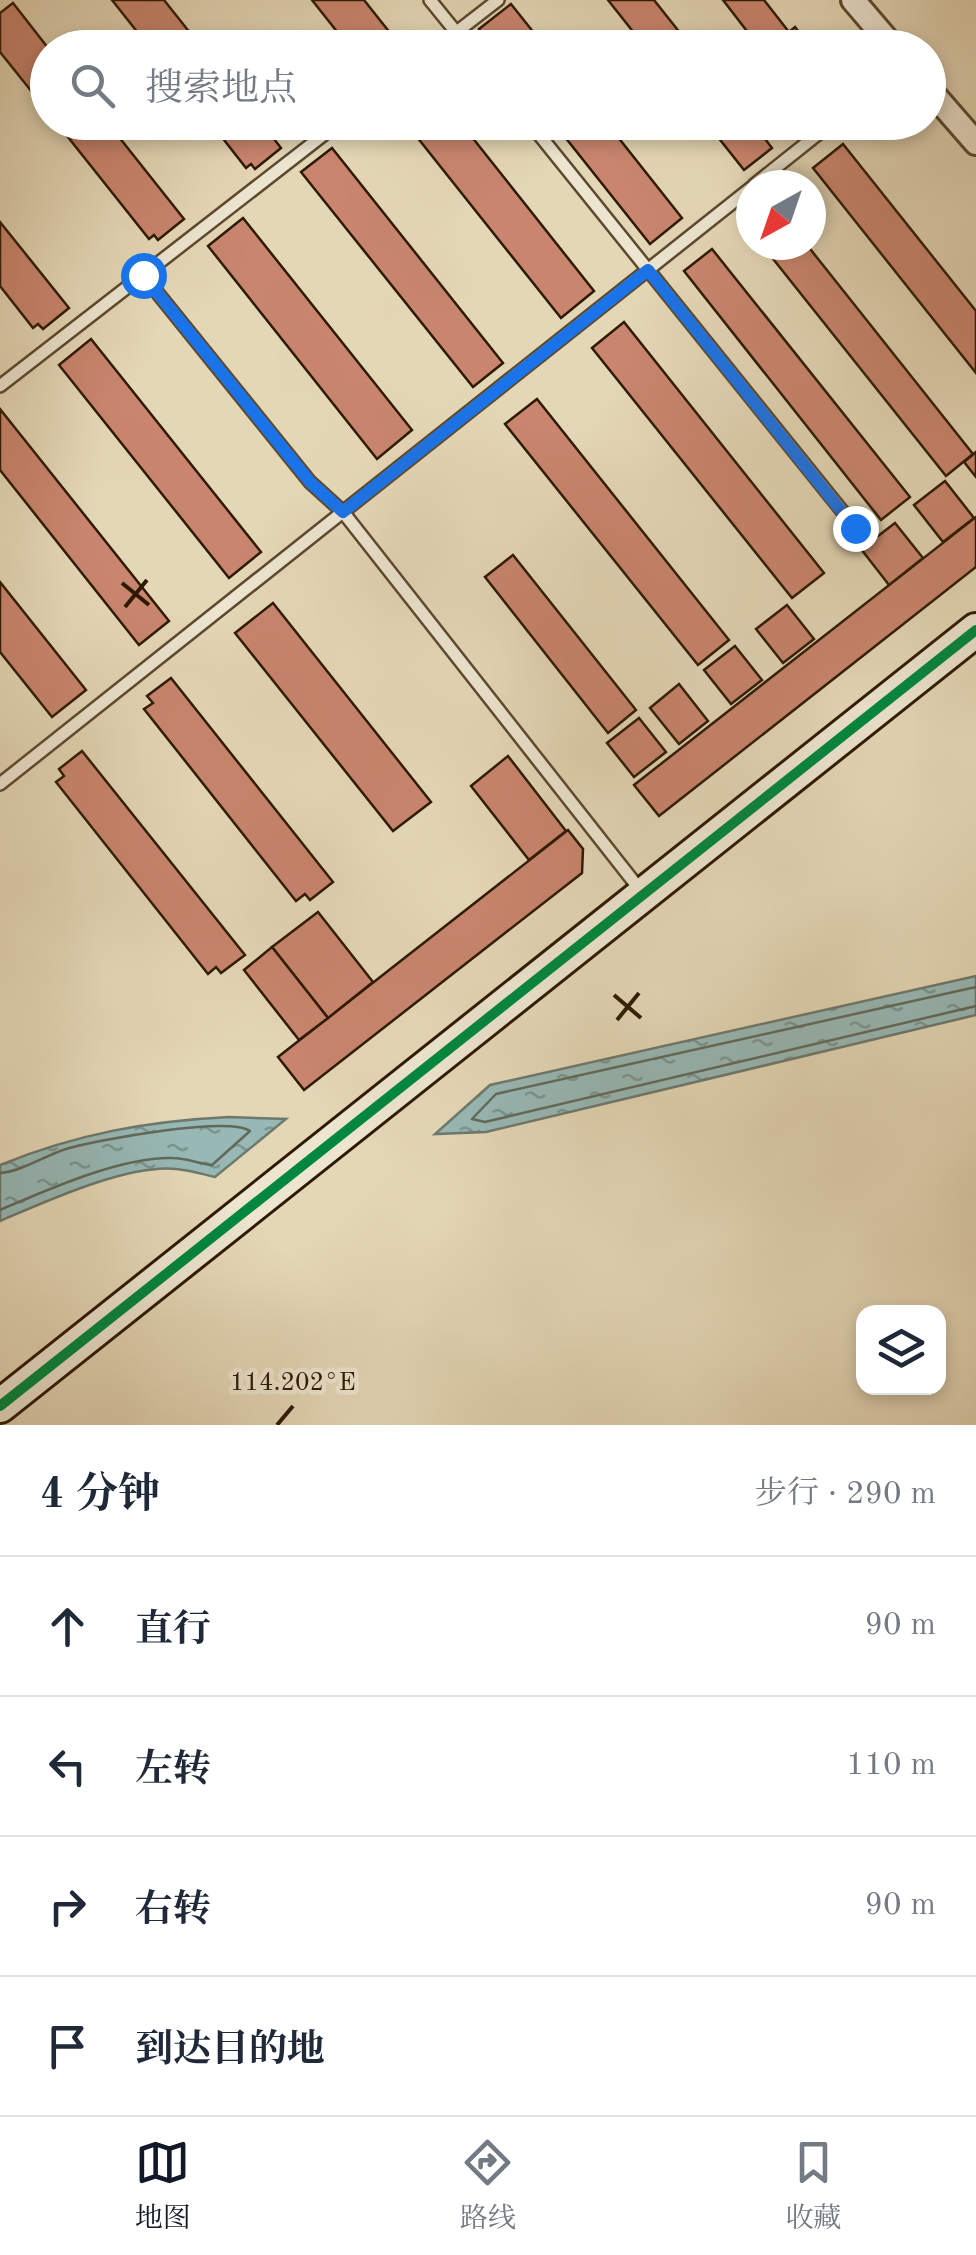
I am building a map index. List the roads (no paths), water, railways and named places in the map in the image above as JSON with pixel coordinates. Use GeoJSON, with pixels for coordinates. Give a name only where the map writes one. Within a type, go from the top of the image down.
{"type":"FeatureCollection","features":[{"type":"Feature","properties":{"kind":"street"},"geometry":{"type":"LineString","coordinates":[[852,0],[878,30]]}},
{"type":"Feature","properties":{"kind":"street"},"geometry":{"type":"LineString","coordinates":[[946,109],[976,143]]}},
{"type":"Feature","properties":{"kind":"street"},"geometry":{"type":"LineString","coordinates":[[0,1406],[976,630]]}},
{"type":"Feature","properties":{"kind":"lane"},"geometry":{"type":"LineString","coordinates":[[430,0],[454,30]]}},
{"type":"Feature","properties":{"kind":"lane"},"geometry":{"type":"LineString","coordinates":[[459,30],[498,0]]}},
{"type":"Feature","properties":{"kind":"lane"},"geometry":{"type":"LineString","coordinates":[[0,386],[317,140]]}},
{"type":"Feature","properties":{"kind":"lane"},"geometry":{"type":"LineString","coordinates":[[543,140],[855,528]]}},
{"type":"Feature","properties":{"kind":"lane"},"geometry":{"type":"LineString","coordinates":[[773,170],[810,140]]}},
{"type":"Feature","properties":{"kind":"lane"},"geometry":{"type":"LineString","coordinates":[[0,784],[736,200]]}},
{"type":"Feature","properties":{"kind":"lane"},"geometry":{"type":"LineString","coordinates":[[143,275],[310,482],[343,512],[644,894]]}},
{"type":"Feature","properties":{"kind":"water"},"geometry":{"type":"Polygon","coordinates":[[[976,976],[976,1015],[486,1132],[435,1134],[490,1085],[976,976]]]}},
{"type":"Feature","properties":{"kind":"water"},"geometry":{"type":"Polygon","coordinates":[[[229,1117],[286,1119],[215,1177],[176,1169],[134,1172],[86,1186],[0,1221],[0,1165],[112,1131],[229,1117]]]}}]}
